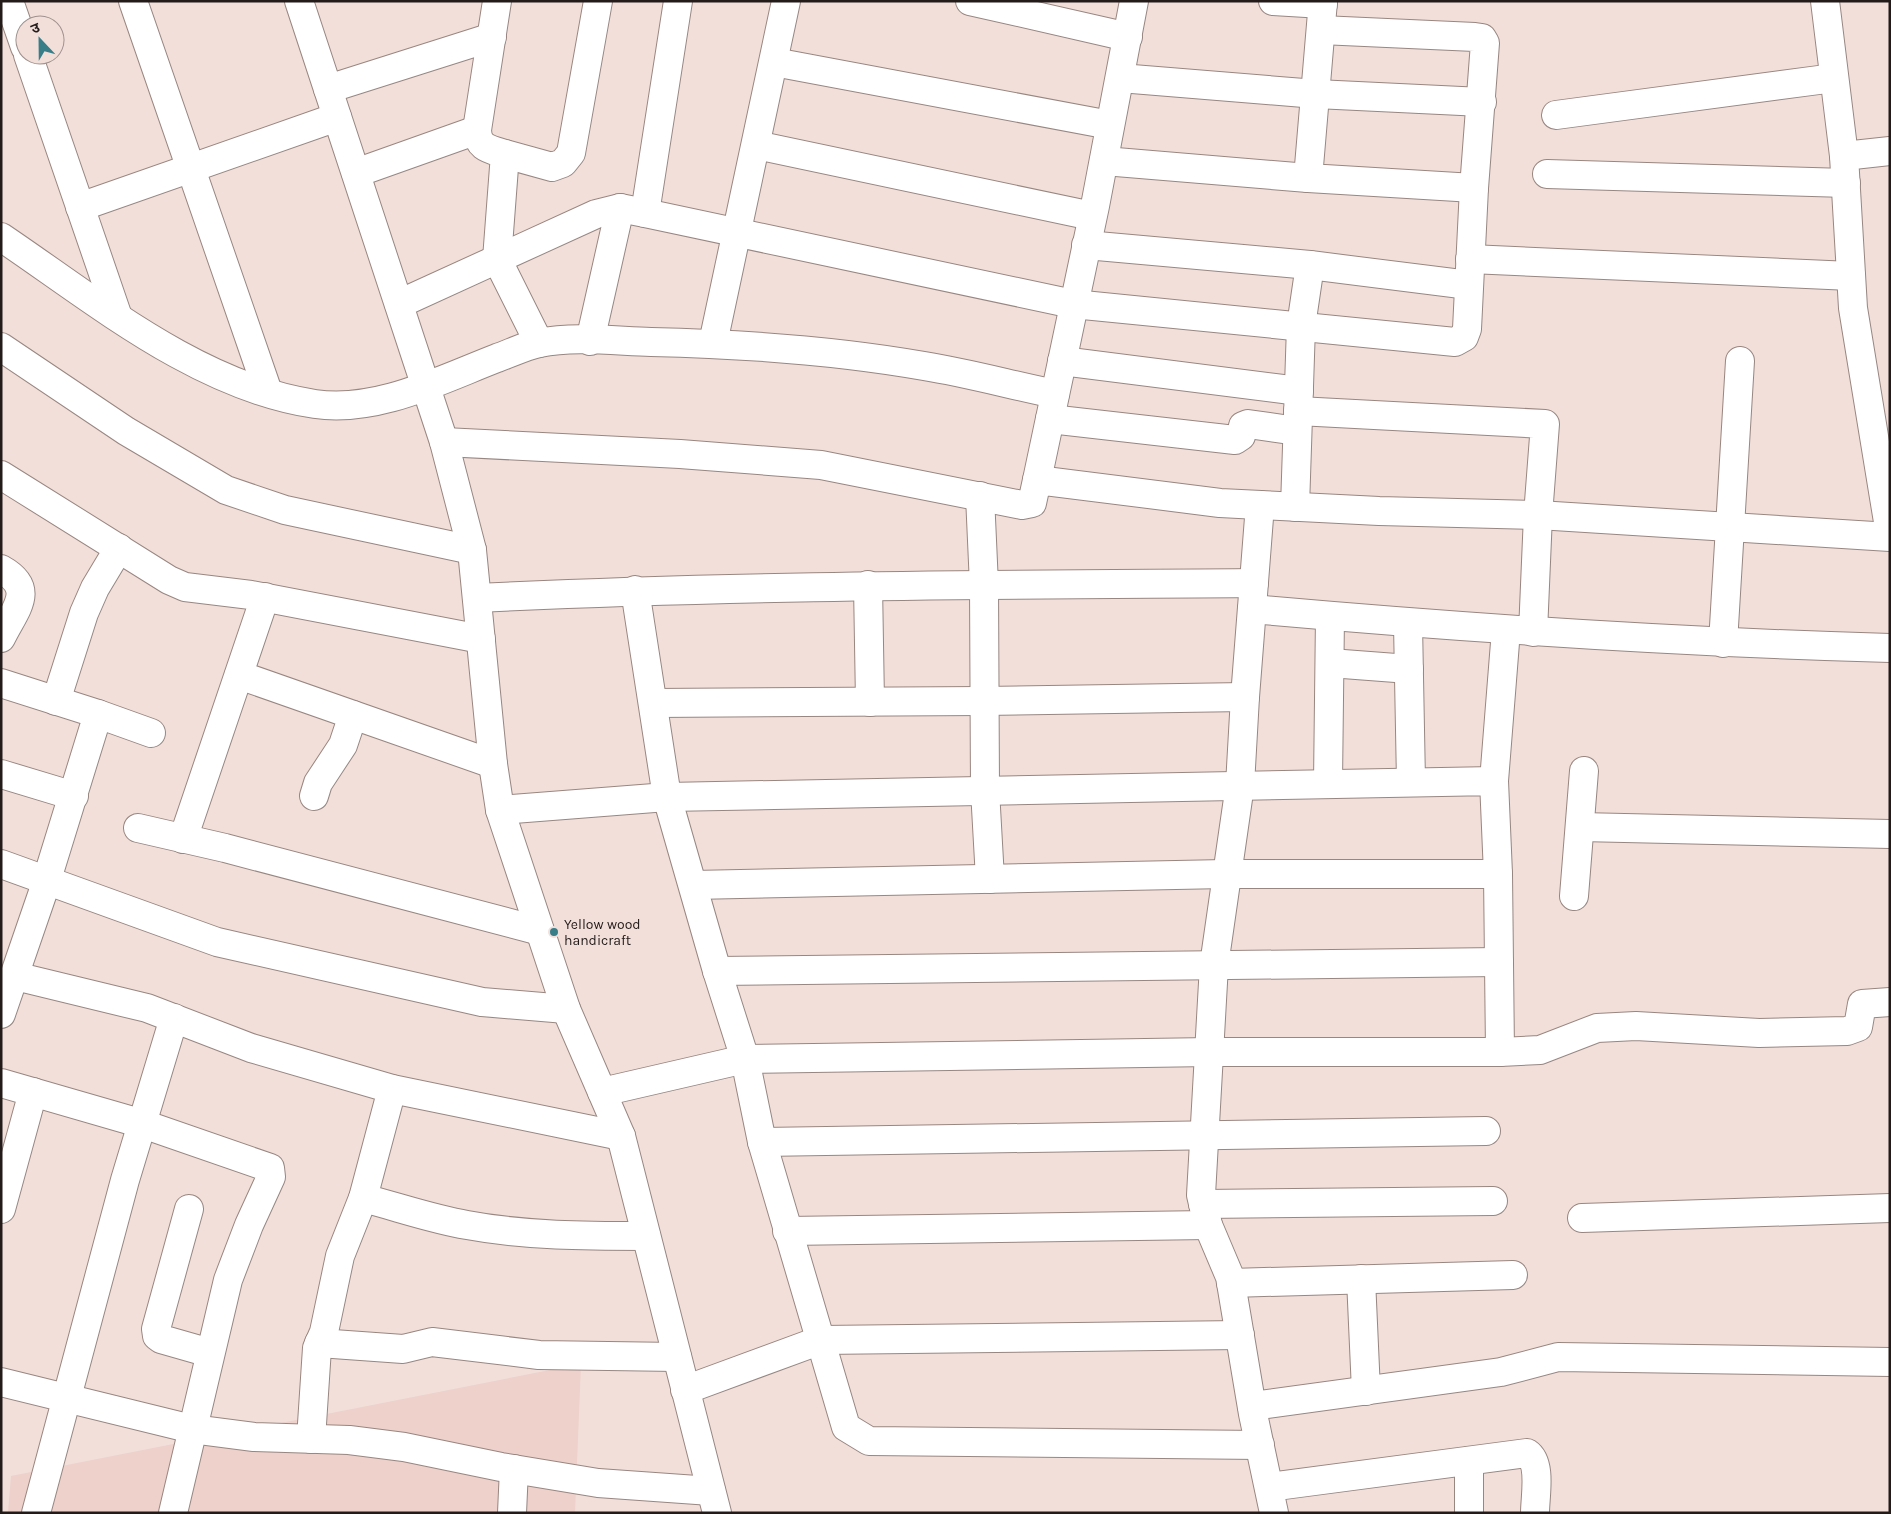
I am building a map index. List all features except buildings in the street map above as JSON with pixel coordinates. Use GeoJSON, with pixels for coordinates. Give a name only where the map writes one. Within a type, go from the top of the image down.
{"type":"FeatureCollection","features":[{"type":"Feature","properties":{"kind":"street"},"geometry":{"type":"LineString","coordinates":[[9,1],[15,18]]}},
{"type":"Feature","properties":{"kind":"street"},"geometry":{"type":"LineString","coordinates":[[133,1],[268,392]]}},
{"type":"Feature","properties":{"kind":"street"},"geometry":{"type":"LineString","coordinates":[[497,1],[477,130],[480,144],[505,154],[552,167],[563,163],[571,153],[598,1]]}},
{"type":"Feature","properties":{"kind":"street"},"geometry":{"type":"LineString","coordinates":[[590,341],[632,211],[678,1]]}},
{"type":"Feature","properties":{"kind":"street"},"geometry":{"type":"LineString","coordinates":[[714,343],[786,1]]}},
{"type":"Feature","properties":{"kind":"street"},"geometry":{"type":"LineString","coordinates":[[970,1],[1128,37]]}},
{"type":"Feature","properties":{"kind":"street"},"geometry":{"type":"LineString","coordinates":[[444,442],[680,454],[820,465],[1027,505],[1032,503],[1104,161],[1134,1]]}},
{"type":"Feature","properties":{"kind":"street"},"geometry":{"type":"LineString","coordinates":[[399,304],[596,214],[632,211],[738,231],[1073,304],[1455,342],[1464,337],[1467,329],[1474,188],[1486,53],[1485,43],[1482,38],[1323,12],[1273,1]]}},
{"type":"Feature","properties":{"kind":"street"},"geometry":{"type":"LineString","coordinates":[[1037,480],[1220,503],[1538,515],[1730,528],[1890,535],[1853,308],[1845,169],[1825,1]]}},
{"type":"Feature","properties":{"kind":"street"},"geometry":{"type":"LineString","coordinates":[[1,1382],[192,1429],[254,1437],[349,1440],[404,1447],[514,1469],[714,1502],[621,1136],[566,1010],[500,810],[493,764],[472,550],[444,442],[328,89],[304,3]]}},
{"type":"Feature","properties":{"kind":"street"},"geometry":{"type":"LineString","coordinates":[[1308,178],[1323,12]]}},
{"type":"Feature","properties":{"kind":"street"},"geometry":{"type":"LineString","coordinates":[[328,89],[492,37]]}},
{"type":"Feature","properties":{"kind":"street"},"geometry":{"type":"LineString","coordinates":[[774,62],[1110,125]]}},
{"type":"Feature","properties":{"kind":"street"},"geometry":{"type":"LineString","coordinates":[[31,65],[118,316]]}},
{"type":"Feature","properties":{"kind":"street"},"geometry":{"type":"LineString","coordinates":[[1120,78],[1316,94],[1482,102]]}},
{"type":"Feature","properties":{"kind":"street"},"geometry":{"type":"LineString","coordinates":[[1556,114],[1834,78]]}},
{"type":"Feature","properties":{"kind":"street"},"geometry":{"type":"LineString","coordinates":[[80,206],[337,117]]}},
{"type":"Feature","properties":{"kind":"street"},"geometry":{"type":"LineString","coordinates":[[356,173],[477,130]]}},
{"type":"Feature","properties":{"kind":"street"},"geometry":{"type":"LineString","coordinates":[[756,145],[1092,216]]}},
{"type":"Feature","properties":{"kind":"street"},"geometry":{"type":"LineString","coordinates":[[1548,174],[1845,169],[1890,151]]}},
{"type":"Feature","properties":{"kind":"street"},"geometry":{"type":"LineString","coordinates":[[505,154],[497,259],[539,343]]}},
{"type":"Feature","properties":{"kind":"street"},"geometry":{"type":"LineString","coordinates":[[1104,161],[1308,178],[1474,188]]}},
{"type":"Feature","properties":{"kind":"street"},"geometry":{"type":"LineString","coordinates":[[1,237],[118,316],[197,364],[244,386],[313,403],[346,407],[369,403],[426,385],[539,343],[590,341],[714,343],[838,353],[925,366],[1052,407],[1236,440],[1241,436],[1243,426],[1298,411]]}},
{"type":"Feature","properties":{"kind":"street"},"geometry":{"type":"LineString","coordinates":[[1086,245],[1310,265],[1470,272],[1852,276]]}},
{"type":"Feature","properties":{"kind":"street"},"geometry":{"type":"LineString","coordinates":[[1295,507],[1301,326],[1310,265]]}},
{"type":"Feature","properties":{"kind":"street"},"geometry":{"type":"LineString","coordinates":[[1,347],[126,431],[226,490],[285,510],[472,550]]}},
{"type":"Feature","properties":{"kind":"street"},"geometry":{"type":"LineString","coordinates":[[1062,361],[1298,411],[1545,424],[1538,515],[1533,632]]}},
{"type":"Feature","properties":{"kind":"street"},"geometry":{"type":"LineString","coordinates":[[1723,643],[1740,362]]}},
{"type":"Feature","properties":{"kind":"street"},"geometry":{"type":"LineString","coordinates":[[1,476],[169,580],[185,587],[265,598],[481,639]]}},
{"type":"Feature","properties":{"kind":"street"},"geometry":{"type":"LineString","coordinates":[[980,496],[984,585],[983,702],[985,790],[990,879]]}},
{"type":"Feature","properties":{"kind":"street"},"geometry":{"type":"LineString","coordinates":[[1260,505],[1240,785],[1225,874],[1214,965],[1206,1135],[1202,1163],[1206,1215],[1231,1283],[1252,1406],[1271,1500],[1469,1461],[1527,1453],[1532,1456],[1536,1465],[1535,1513]]}},
{"type":"Feature","properties":{"kind":"street"},"geometry":{"type":"LineString","coordinates":[[56,701],[84,613],[95,588],[119,548]]}},
{"type":"Feature","properties":{"kind":"street"},"geometry":{"type":"LineString","coordinates":[[1,569],[14,576],[22,588],[21,596],[1,638]]}},
{"type":"Feature","properties":{"kind":"street"},"geometry":{"type":"LineString","coordinates":[[477,598],[635,590],[868,585],[984,585],[1253,596],[1330,616],[1408,624],[1723,643],[1890,648]]}},
{"type":"Feature","properties":{"kind":"street"},"geometry":{"type":"LineString","coordinates":[[868,585],[870,702]]}},
{"type":"Feature","properties":{"kind":"street"},"geometry":{"type":"LineString","coordinates":[[635,590],[654,703],[667,797],[717,971],[746,1060],[762,1142],[846,1427],[868,1442],[1260,1445]]}},
{"type":"Feature","properties":{"kind":"street"},"geometry":{"type":"LineString","coordinates":[[183,839],[265,598]]}},
{"type":"Feature","properties":{"kind":"street"},"geometry":{"type":"LineString","coordinates":[[1328,783],[1330,616]]}},
{"type":"Feature","properties":{"kind":"street"},"geometry":{"type":"LineString","coordinates":[[1408,624],[1411,782]]}},
{"type":"Feature","properties":{"kind":"street"},"geometry":{"type":"LineString","coordinates":[[1500,1052],[1498,874],[1494,781],[1506,630]]}},
{"type":"Feature","properties":{"kind":"street"},"geometry":{"type":"LineString","coordinates":[[1330,663],[1409,670]]}},
{"type":"Feature","properties":{"kind":"street"},"geometry":{"type":"LineString","coordinates":[[239,675],[493,764]]}},
{"type":"Feature","properties":{"kind":"street"},"geometry":{"type":"LineString","coordinates":[[1,683],[98,714],[151,734]]}},
{"type":"Feature","properties":{"kind":"street"},"geometry":{"type":"LineString","coordinates":[[654,703],[983,702],[1245,697]]}},
{"type":"Feature","properties":{"kind":"street"},"geometry":{"type":"LineString","coordinates":[[1,1014],[48,879],[98,714]]}},
{"type":"Feature","properties":{"kind":"street"},"geometry":{"type":"LineString","coordinates":[[314,796],[318,783],[342,745],[352,715]]}},
{"type":"Feature","properties":{"kind":"street"},"geometry":{"type":"LineString","coordinates":[[1574,896],[1584,771]]}},
{"type":"Feature","properties":{"kind":"street"},"geometry":{"type":"LineString","coordinates":[[1,774],[74,796]]}},
{"type":"Feature","properties":{"kind":"street"},"geometry":{"type":"LineString","coordinates":[[500,810],[667,797],[1494,781]]}},
{"type":"Feature","properties":{"kind":"street"},"geometry":{"type":"LineString","coordinates":[[1580,827],[1890,834]]}},
{"type":"Feature","properties":{"kind":"street"},"geometry":{"type":"LineString","coordinates":[[138,828],[540,931]]}},
{"type":"Feature","properties":{"kind":"street"},"geometry":{"type":"LineString","coordinates":[[1,864],[48,879],[217,942],[482,1002],[566,1010]]}},
{"type":"Feature","properties":{"kind":"street"},"geometry":{"type":"LineString","coordinates":[[692,885],[1225,874],[1498,874]]}},
{"type":"Feature","properties":{"kind":"street"},"geometry":{"type":"LineString","coordinates":[[717,971],[1499,962]]}},
{"type":"Feature","properties":{"kind":"street"},"geometry":{"type":"LineString","coordinates":[[15,976],[119,1000],[174,1018],[252,1048],[392,1089],[621,1136]]}},
{"type":"Feature","properties":{"kind":"street"},"geometry":{"type":"LineString","coordinates":[[602,1092],[746,1060],[1210,1052],[1500,1052],[1540,1050],[1597,1028],[1636,1026],[1759,1033],[1846,1031],[1858,1027],[1862,1004],[1867,1002],[1890,1002]]}},
{"type":"Feature","properties":{"kind":"street"},"geometry":{"type":"LineString","coordinates":[[36,1513],[125,1180],[174,1018]]}},
{"type":"Feature","properties":{"kind":"street"},"geometry":{"type":"LineString","coordinates":[[1,1083],[143,1124],[270,1168],[271,1177],[249,1225],[228,1280],[173,1513]]}},
{"type":"Feature","properties":{"kind":"street"},"geometry":{"type":"LineString","coordinates":[[311,1439],[316,1355],[340,1256],[364,1198],[392,1089]]}},
{"type":"Feature","properties":{"kind":"street"},"geometry":{"type":"LineString","coordinates":[[1,1209],[33,1092]]}},
{"type":"Feature","properties":{"kind":"street"},"geometry":{"type":"LineString","coordinates":[[762,1142],[1486,1131]]}},
{"type":"Feature","properties":{"kind":"street"},"geometry":{"type":"LineString","coordinates":[[364,1198],[466,1225],[559,1236],[646,1236]]}},
{"type":"Feature","properties":{"kind":"street"},"geometry":{"type":"LineString","coordinates":[[787,1231],[1206,1215],[1493,1201]]}},
{"type":"Feature","properties":{"kind":"street"},"geometry":{"type":"LineString","coordinates":[[1582,1218],[1890,1208]]}},
{"type":"Feature","properties":{"kind":"street"},"geometry":{"type":"LineString","coordinates":[[189,1209],[156,1329],[157,1336],[161,1339],[210,1353]]}},
{"type":"Feature","properties":{"kind":"street"},"geometry":{"type":"LineString","coordinates":[[1231,1283],[1513,1275]]}},
{"type":"Feature","properties":{"kind":"street"},"geometry":{"type":"LineString","coordinates":[[1361,1279],[1366,1391]]}},
{"type":"Feature","properties":{"kind":"street"},"geometry":{"type":"LineString","coordinates":[[685,1390],[821,1340],[1240,1335]]}},
{"type":"Feature","properties":{"kind":"street"},"geometry":{"type":"LineString","coordinates":[[319,1343],[403,1349],[432,1342],[539,1355],[677,1357]]}},
{"type":"Feature","properties":{"kind":"street"},"geometry":{"type":"LineString","coordinates":[[1252,1406],[1501,1372],[1558,1357],[1890,1362]]}},
{"type":"Feature","properties":{"kind":"street"},"geometry":{"type":"LineString","coordinates":[[1469,1461],[1469,1513]]}},
{"type":"Feature","properties":{"kind":"street"},"geometry":{"type":"LineString","coordinates":[[512,1513],[514,1469]]}},
{"type":"Feature","properties":{"kind":"shaded area"},"geometry":{"type":"Polygon","coordinates":[[[581,1364],[575,1513],[8,1513],[11,1476],[581,1364]]]}},
{"type":"Feature","properties":{"kind":"place","name":"Yellow wood handicraft"},"geometry":{"type":"Point","coordinates":[554,932]}}]}
